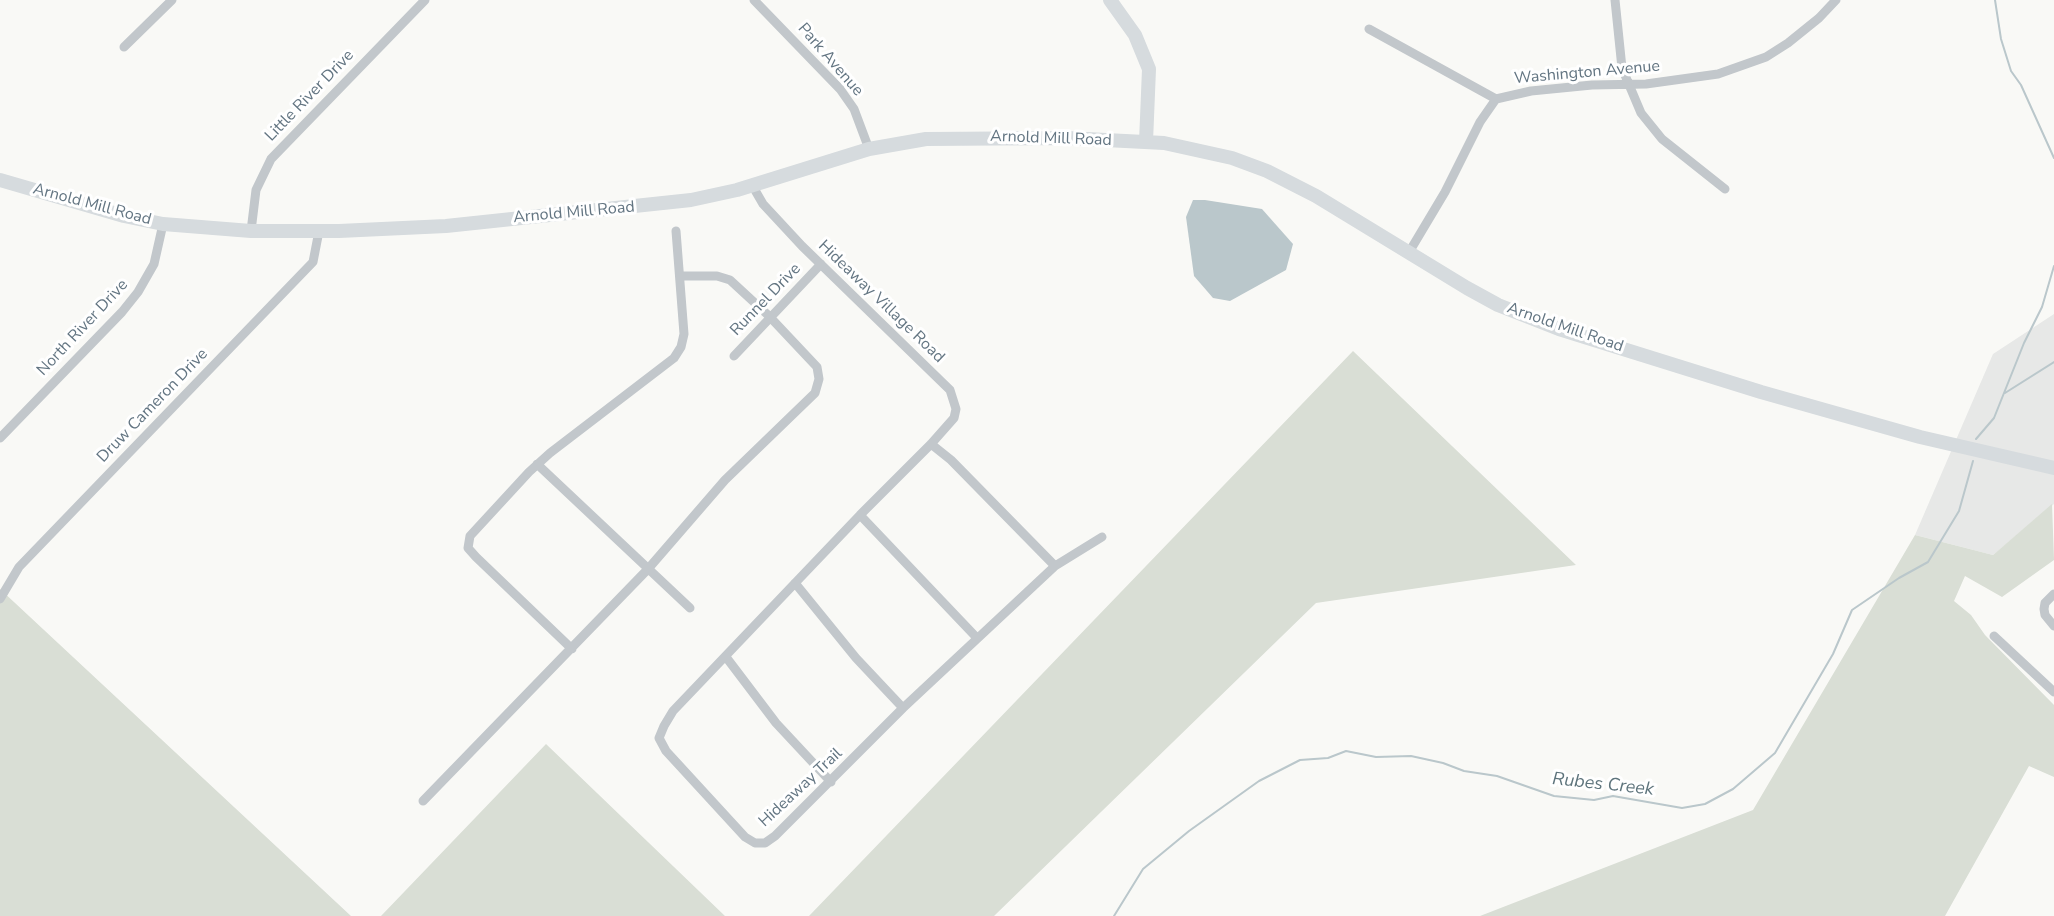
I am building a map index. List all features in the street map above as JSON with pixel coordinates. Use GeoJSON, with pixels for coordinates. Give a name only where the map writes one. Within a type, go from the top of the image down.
{"type":"FeatureCollection","features":[{"type":"Feature","properties":{"kind":"main road"},"geometry":{"type":"LineString","coordinates":[[1110,0],[1135,35],[1149,69],[1146,142]]}},
{"type":"Feature","properties":{"kind":"main road","name":"Arnold Mill Road"},"geometry":{"type":"LineString","coordinates":[[0,180],[124,216],[163,224],[251,231],[319,231],[446,226],[618,210],[692,200],[752,185],[869,149],[907,141],[966,136],[1146,142],[1195,149],[1267,171],[1316,196],[1408,254],[1498,305],[1559,329],[1761,392],[1920,437],[2054,468]]}},
{"type":"Feature","properties":{"kind":"street"},"geometry":{"type":"LineString","coordinates":[[124,47],[172,0]]}},
{"type":"Feature","properties":{"kind":"street","name":"Little River Drive"},"geometry":{"type":"LineString","coordinates":[[251,231],[256,190],[271,159],[425,0]]}},
{"type":"Feature","properties":{"kind":"street","name":"Park Avenue"},"geometry":{"type":"LineString","coordinates":[[754,0],[844,93],[863,129],[869,149]]}},
{"type":"Feature","properties":{"kind":"street"},"geometry":{"type":"LineString","coordinates":[[1615,0],[1622,68],[1645,119],[1662,139],[1725,189]]}},
{"type":"Feature","properties":{"kind":"street","name":"Washington Avenue"},"geometry":{"type":"LineString","coordinates":[[1408,254],[1445,192],[1480,122],[1496,99],[1531,92],[1687,79],[1744,66],[1788,43],[1819,18],[1836,0]]}},
{"type":"Feature","properties":{"kind":"street"},"geometry":{"type":"LineString","coordinates":[[1369,28],[1496,99]]}},
{"type":"Feature","properties":{"kind":"street","name":"Hideaway Village Road"},"geometry":{"type":"LineString","coordinates":[[752,185],[763,204],[950,390],[956,409],[954,418],[931,444]]}},
{"type":"Feature","properties":{"kind":"street","name":"North River Drive"},"geometry":{"type":"LineString","coordinates":[[0,438],[122,312],[138,292],[154,264],[163,224]]}},
{"type":"Feature","properties":{"kind":"street","name":"Druw Cameron Drive"},"geometry":{"type":"LineString","coordinates":[[0,599],[19,567],[313,262],[319,231]]}},
{"type":"Feature","properties":{"kind":"street"},"geometry":{"type":"LineString","coordinates":[[572,649],[468,548],[470,536],[537,464],[674,358],[681,347],[684,334],[676,231]]}},
{"type":"Feature","properties":{"kind":"street","name":"Runnel Drive"},"geometry":{"type":"LineString","coordinates":[[734,356],[769,316],[821,264]]}},
{"type":"Feature","properties":{"kind":"street"},"geometry":{"type":"LineString","coordinates":[[423,801],[648,568],[724,480],[815,393],[819,379],[817,367],[769,316],[730,280],[717,276],[681,276]]}},
{"type":"Feature","properties":{"kind":"street"},"geometry":{"type":"LineString","coordinates":[[931,444],[951,460],[1055,566]]}},
{"type":"Feature","properties":{"kind":"street","name":"Hideaway Trail"},"geometry":{"type":"LineString","coordinates":[[931,444],[860,514],[673,711],[664,726],[659,738],[672,758],[715,807],[745,837],[755,843],[765,843],[775,836],[903,708],[1055,566],[1102,537]]}},
{"type":"Feature","properties":{"kind":"street"},"geometry":{"type":"LineString","coordinates":[[537,464],[690,608]]}},
{"type":"Feature","properties":{"kind":"street"},"geometry":{"type":"LineString","coordinates":[[860,514],[978,638]]}},
{"type":"Feature","properties":{"kind":"street"},"geometry":{"type":"LineString","coordinates":[[795,583],[856,658],[903,708]]}},
{"type":"Feature","properties":{"kind":"street"},"geometry":{"type":"LineString","coordinates":[[2054,594],[2045,603],[2044,609],[2045,615],[2054,626]]}},
{"type":"Feature","properties":{"kind":"street"},"geometry":{"type":"LineString","coordinates":[[1994,636],[2054,692]]}},
{"type":"Feature","properties":{"kind":"street"},"geometry":{"type":"LineString","coordinates":[[726,657],[776,723],[831,782]]}},
{"type":"Feature","properties":{"kind":"shaded area"},"geometry":{"type":"Polygon","coordinates":[[[1193,200],[1262,209],[1293,244],[1286,270],[1230,301],[1213,298],[1194,276],[1186,217],[1193,200]]]}},
{"type":"Feature","properties":{"kind":"shaded area"},"geometry":{"type":"Polygon","coordinates":[[[2054,314],[2054,504],[1993,555],[1915,535],[1993,354],[2054,314]]]}},
{"type":"Feature","properties":{"kind":"shaded area"},"geometry":{"type":"Polygon","coordinates":[[[1353,351],[1576,565],[1316,603],[994,916],[809,916],[1353,351]]]}},
{"type":"Feature","properties":{"kind":"shaded area"},"geometry":{"type":"Polygon","coordinates":[[[2052,504],[2054,560],[2002,597],[1965,576],[1954,601],[1971,615],[1985,635],[2054,705],[2054,777],[2029,766],[1945,916],[1480,916],[1753,810],[1915,535],[1993,555],[2052,504]]]}},
{"type":"Feature","properties":{"kind":"shaded area"},"geometry":{"type":"Polygon","coordinates":[[[0,589],[351,916],[0,916],[0,589]]]}},
{"type":"Feature","properties":{"kind":"shaded area"},"geometry":{"type":"Polygon","coordinates":[[[546,744],[725,916],[381,916],[546,744]]]}},
{"type":"Feature","properties":{"kind":"waterway"},"geometry":{"type":"LineString","coordinates":[[1995,0],[2001,39],[2011,71],[2021,85],[2054,158]]}},
{"type":"Feature","properties":{"kind":"waterway"},"geometry":{"type":"LineString","coordinates":[[1976,439],[1994,418],[2024,343],[2042,307],[2054,266]]}},
{"type":"Feature","properties":{"kind":"waterway","name":"Rubes Creek"},"geometry":{"type":"LineString","coordinates":[[2005,393],[2054,362]]}},
{"type":"Feature","properties":{"kind":"waterway","name":"Rubes Creek"},"geometry":{"type":"LineString","coordinates":[[1114,916],[1143,869],[1189,831],[1259,781],[1300,760],[1328,758],[1346,751],[1376,757],[1411,756],[1443,763],[1464,771],[1497,776],[1554,796],[1594,800],[1613,796],[1682,808],[1705,804],[1733,789],[1775,753],[1833,654],[1852,610],[1899,578],[1928,562],[1959,511],[1973,461]]}}]}
